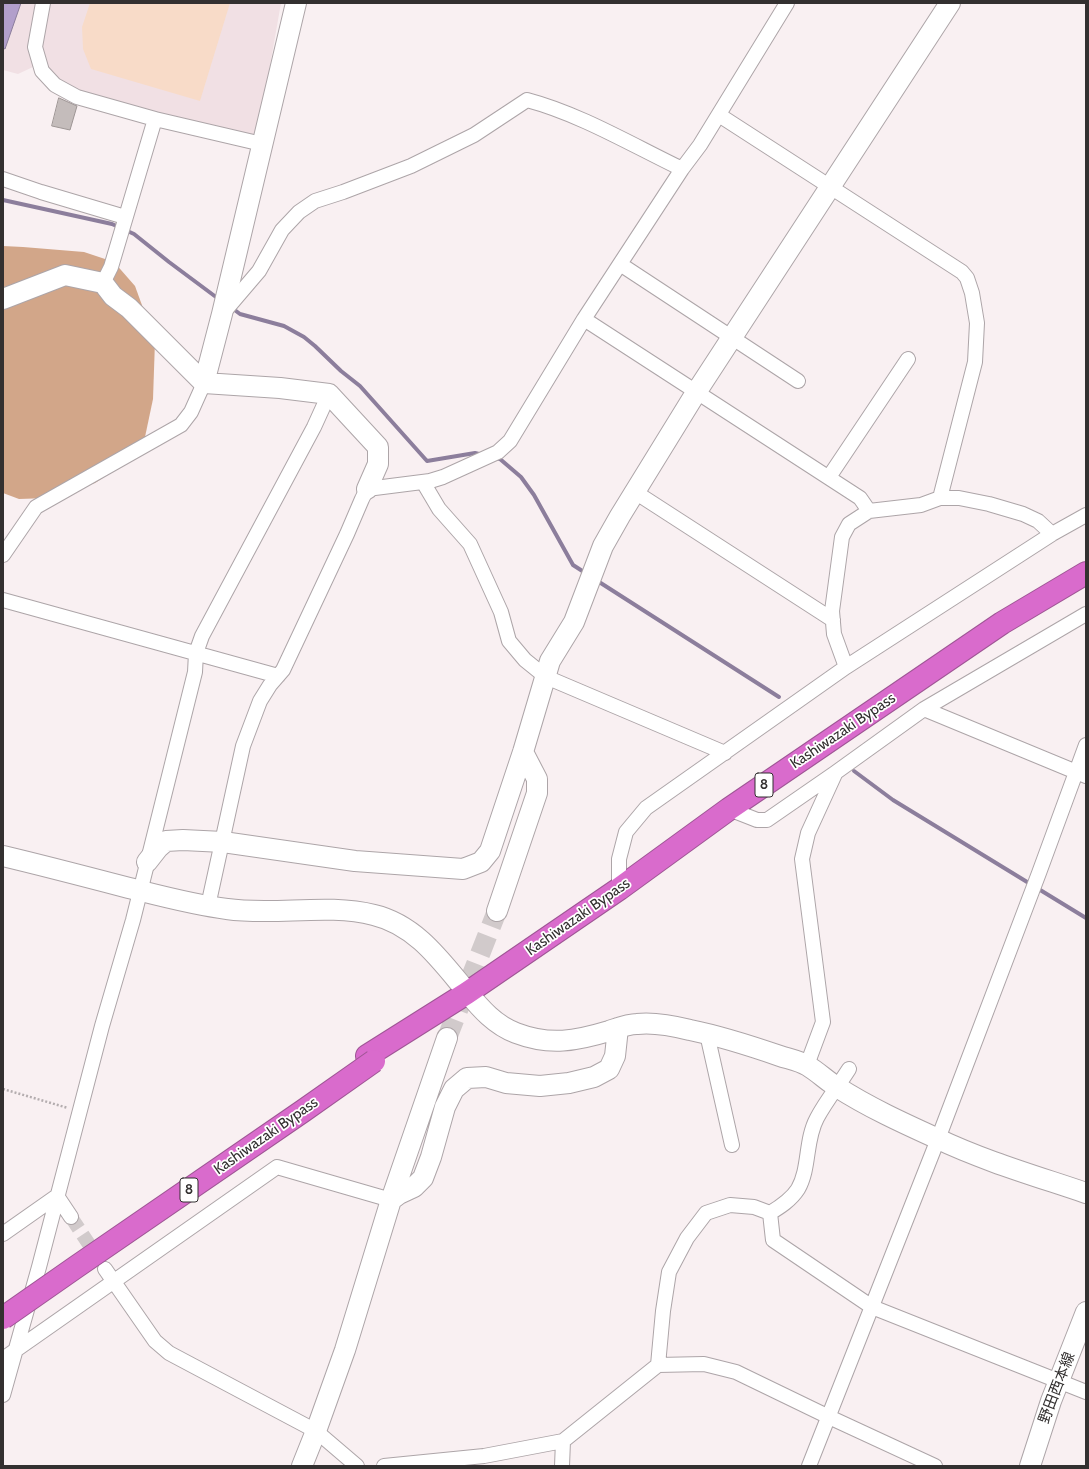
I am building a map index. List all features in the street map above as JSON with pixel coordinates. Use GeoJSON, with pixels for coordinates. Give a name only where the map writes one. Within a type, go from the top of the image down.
{"type":"FeatureCollection","features":[{"type":"Feature","properties":{"kind":"highway","name":"Kashiwazaki Bypass"},"geometry":{"type":"LineString","coordinates":[[3,1304],[467,993],[619,888],[729,809],[1002,622],[1086,573]]}},
{"type":"Feature","properties":{"kind":"highway","name":"Kashiwazaki Bypass"},"geometry":{"type":"LineString","coordinates":[[3,1318],[303,1111],[371,1058]]}},
{"type":"Feature","properties":{"kind":"street"},"geometry":{"type":"LineString","coordinates":[[43,3],[35,47],[42,72],[55,85],[76,97],[155,119],[262,144]]}},
{"type":"Feature","properties":{"kind":"street"},"geometry":{"type":"LineString","coordinates":[[3,555],[36,508],[180,425],[191,412],[204,383],[222,314],[296,3]]}},
{"type":"Feature","properties":{"kind":"street"},"geometry":{"type":"LineString","coordinates":[[367,489],[423,482],[444,477],[498,452],[510,441],[584,319],[682,169],[700,145],[748,64],[787,3]]}},
{"type":"Feature","properties":{"kind":"street"},"geometry":{"type":"LineString","coordinates":[[147,862],[158,848],[166,841],[183,840],[223,842],[355,861],[463,868],[481,862],[490,851],[523,752],[550,661],[574,622],[603,546],[697,391],[950,3]]}},
{"type":"Feature","properties":{"kind":"street"},"geometry":{"type":"LineString","coordinates":[[222,314],[259,271],[282,230],[299,212],[315,201],[411,166],[474,135],[527,100],[546,105],[592,125],[682,169]]}},
{"type":"Feature","properties":{"kind":"street"},"geometry":{"type":"LineString","coordinates":[[718,115],[962,272],[967,278],[972,292],[977,323],[975,362],[940,498]]}},
{"type":"Feature","properties":{"kind":"street"},"geometry":{"type":"LineString","coordinates":[[103,283],[111,267],[155,119]]}},
{"type":"Feature","properties":{"kind":"street"},"geometry":{"type":"LineString","coordinates":[[3,179],[125,217]]}},
{"type":"Feature","properties":{"kind":"street"},"geometry":{"type":"LineString","coordinates":[[620,264],[798,381]]}},
{"type":"Feature","properties":{"kind":"street"},"geometry":{"type":"LineString","coordinates":[[3,299],[65,275],[103,283],[113,296],[129,308],[204,383],[280,388],[329,394],[378,447],[378,464],[347,534],[283,670],[270,685],[260,701],[243,746],[208,906]]}},
{"type":"Feature","properties":{"kind":"street"},"geometry":{"type":"LineString","coordinates":[[584,319],[829,477],[860,498],[869,511]]}},
{"type":"Feature","properties":{"kind":"street"},"geometry":{"type":"LineString","coordinates":[[829,477],[908,359]]}},
{"type":"Feature","properties":{"kind":"street"},"geometry":{"type":"LineString","coordinates":[[3,1395],[140,891],[195,672],[196,653],[202,636],[314,427],[329,394]]}},
{"type":"Feature","properties":{"kind":"street"},"geometry":{"type":"LineString","coordinates":[[423,482],[439,509],[470,544],[501,612],[509,641],[525,660],[546,676],[725,753]]}},
{"type":"Feature","properties":{"kind":"street"},"geometry":{"type":"LineString","coordinates":[[635,492],[833,620]]}},
{"type":"Feature","properties":{"kind":"street"},"geometry":{"type":"LineString","coordinates":[[846,667],[834,634],[832,611],[842,537],[849,524],[869,511],[921,506],[940,498],[959,498],[989,504],[1023,514],[1038,521],[1052,534]]}},
{"type":"Feature","properties":{"kind":"street"},"geometry":{"type":"LineString","coordinates":[[619,888],[619,859],[626,832],[646,808],[846,667],[1052,534],[1086,515]]}},
{"type":"Feature","properties":{"kind":"street"},"geometry":{"type":"LineString","coordinates":[[3,600],[278,676]]}},
{"type":"Feature","properties":{"kind":"street"},"geometry":{"type":"LineString","coordinates":[[729,809],[757,820],[766,820],[924,710],[1086,614]]}},
{"type":"Feature","properties":{"kind":"street"},"geometry":{"type":"LineString","coordinates":[[924,710],[1081,774]]}},
{"type":"Feature","properties":{"kind":"street"},"geometry":{"type":"LineString","coordinates":[[809,1466],[938,1139],[1039,873],[1081,774],[1086,745]]}},
{"type":"Feature","properties":{"kind":"street"},"geometry":{"type":"LineString","coordinates":[[497,911],[537,793],[536,779],[523,752]]}},
{"type":"Feature","properties":{"kind":"street"},"geometry":{"type":"LineString","coordinates":[[807,1065],[823,1022],[802,859],[808,833],[835,773]]}},
{"type":"Feature","properties":{"kind":"street"},"geometry":{"type":"LineString","coordinates":[[3,856],[180,901],[230,910],[279,912],[342,910],[373,914],[390,920],[407,929],[425,944],[480,1009],[494,1021],[512,1032],[530,1038],[548,1041],[566,1041],[637,1024],[657,1025],[707,1034],[760,1049],[807,1065],[837,1088],[938,1139],[982,1158],[1086,1193]]}},
{"type":"Feature","properties":{"kind":"street"},"geometry":{"type":"LineString","coordinates":[[391,1200],[399,1194],[414,1187],[423,1178],[431,1157],[444,1107],[454,1089],[467,1078],[486,1078],[506,1083],[540,1086],[569,1083],[594,1077],[609,1069],[615,1056],[618,1028]]}},
{"type":"Feature","properties":{"kind":"street"},"geometry":{"type":"LineString","coordinates":[[707,1034],[732,1145]]}},
{"type":"Feature","properties":{"kind":"street"},"geometry":{"type":"LineString","coordinates":[[302,1466],[345,1350],[391,1200],[447,1038]]}},
{"type":"Feature","properties":{"kind":"street"},"geometry":{"type":"LineString","coordinates":[[770,1213],[784,1204],[797,1190],[804,1171],[810,1136],[817,1118],[849,1069]]}},
{"type":"Feature","properties":{"kind":"street"},"geometry":{"type":"LineString","coordinates":[[3,1359],[277,1167],[391,1200]]}},
{"type":"Feature","properties":{"kind":"street"},"geometry":{"type":"LineString","coordinates":[[57,1196],[71,1217]]}},
{"type":"Feature","properties":{"kind":"street"},"geometry":{"type":"LineString","coordinates":[[3,1234],[57,1196]]}},
{"type":"Feature","properties":{"kind":"street"},"geometry":{"type":"LineString","coordinates":[[658,1365],[663,1311],[669,1272],[687,1238],[706,1213],[730,1205],[754,1207],[770,1213]]}},
{"type":"Feature","properties":{"kind":"street"},"geometry":{"type":"LineString","coordinates":[[770,1213],[773,1240],[872,1307],[1086,1392]]}},
{"type":"Feature","properties":{"kind":"street"},"geometry":{"type":"LineString","coordinates":[[105,1269],[155,1341],[169,1353],[316,1431],[357,1466]]}},
{"type":"Feature","properties":{"kind":"street","name":"野田西本線"},"geometry":{"type":"LineString","coordinates":[[1030,1466],[1058,1381],[1086,1312]]}},
{"type":"Feature","properties":{"kind":"street"},"geometry":{"type":"LineString","coordinates":[[384,1466],[484,1456],[563,1441],[658,1365],[704,1364],[736,1372],[935,1466]]}},
{"type":"Feature","properties":{"kind":"street"},"geometry":{"type":"LineString","coordinates":[[562,1466],[563,1441]]}},
{"type":"Feature","properties":{"kind":"path"},"geometry":{"type":"LineString","coordinates":[[3,1089],[79,1111]]}},
{"type":"Feature","properties":{"kind":"shaded area"},"geometry":{"type":"Polygon","coordinates":[[[3,3],[281,3],[258,134],[248,136],[175,118],[73,89],[56,79],[44,64],[18,74],[3,70],[3,3]]]}},
{"type":"Feature","properties":{"kind":"shaded area"},"geometry":{"type":"Polygon","coordinates":[[[3,3],[21,3],[5,49],[3,48],[3,3]]]}},
{"type":"Feature","properties":{"kind":"shaded area"},"geometry":{"type":"Polygon","coordinates":[[[90,3],[230,3],[200,101],[91,69],[83,49],[82,27],[90,3]]]}},
{"type":"Feature","properties":{"kind":"shaded area"},"geometry":{"type":"Polygon","coordinates":[[[3,246],[84,252],[114,262],[135,286],[155,341],[153,399],[145,437],[131,460],[95,483],[48,498],[19,499],[3,493],[3,246]]]}},
{"type":"Feature","properties":{"kind":"building"},"geometry":{"type":"Polygon","coordinates":[[[59,98],[77,106],[70,130],[52,126],[59,98]]]}},
{"type":"Feature","properties":{"kind":"waterway"},"geometry":{"type":"LineString","coordinates":[[3,200],[112,224],[134,234],[220,300]]}},
{"type":"Feature","properties":{"kind":"waterway"},"geometry":{"type":"LineString","coordinates":[[232,308],[240,314],[284,326],[304,337],[341,371],[360,386],[427,461],[475,453],[483,455]]}},
{"type":"Feature","properties":{"kind":"waterway"},"geometry":{"type":"LineString","coordinates":[[495,458],[500,459],[521,477],[534,495],[573,565],[587,574]]}},
{"type":"Feature","properties":{"kind":"waterway"},"geometry":{"type":"LineString","coordinates":[[596,580],[779,697]]}},
{"type":"Feature","properties":{"kind":"waterway"},"geometry":{"type":"LineString","coordinates":[[854,771],[893,800],[1086,918]]}},
{"type":"Feature","properties":{"kind":"tunnel"},"geometry":{"type":"LineString","coordinates":[[447,1038],[497,911]]}},
{"type":"Feature","properties":{"kind":"tunnel"},"geometry":{"type":"LineString","coordinates":[[71,1217],[100,1261]]}}]}
